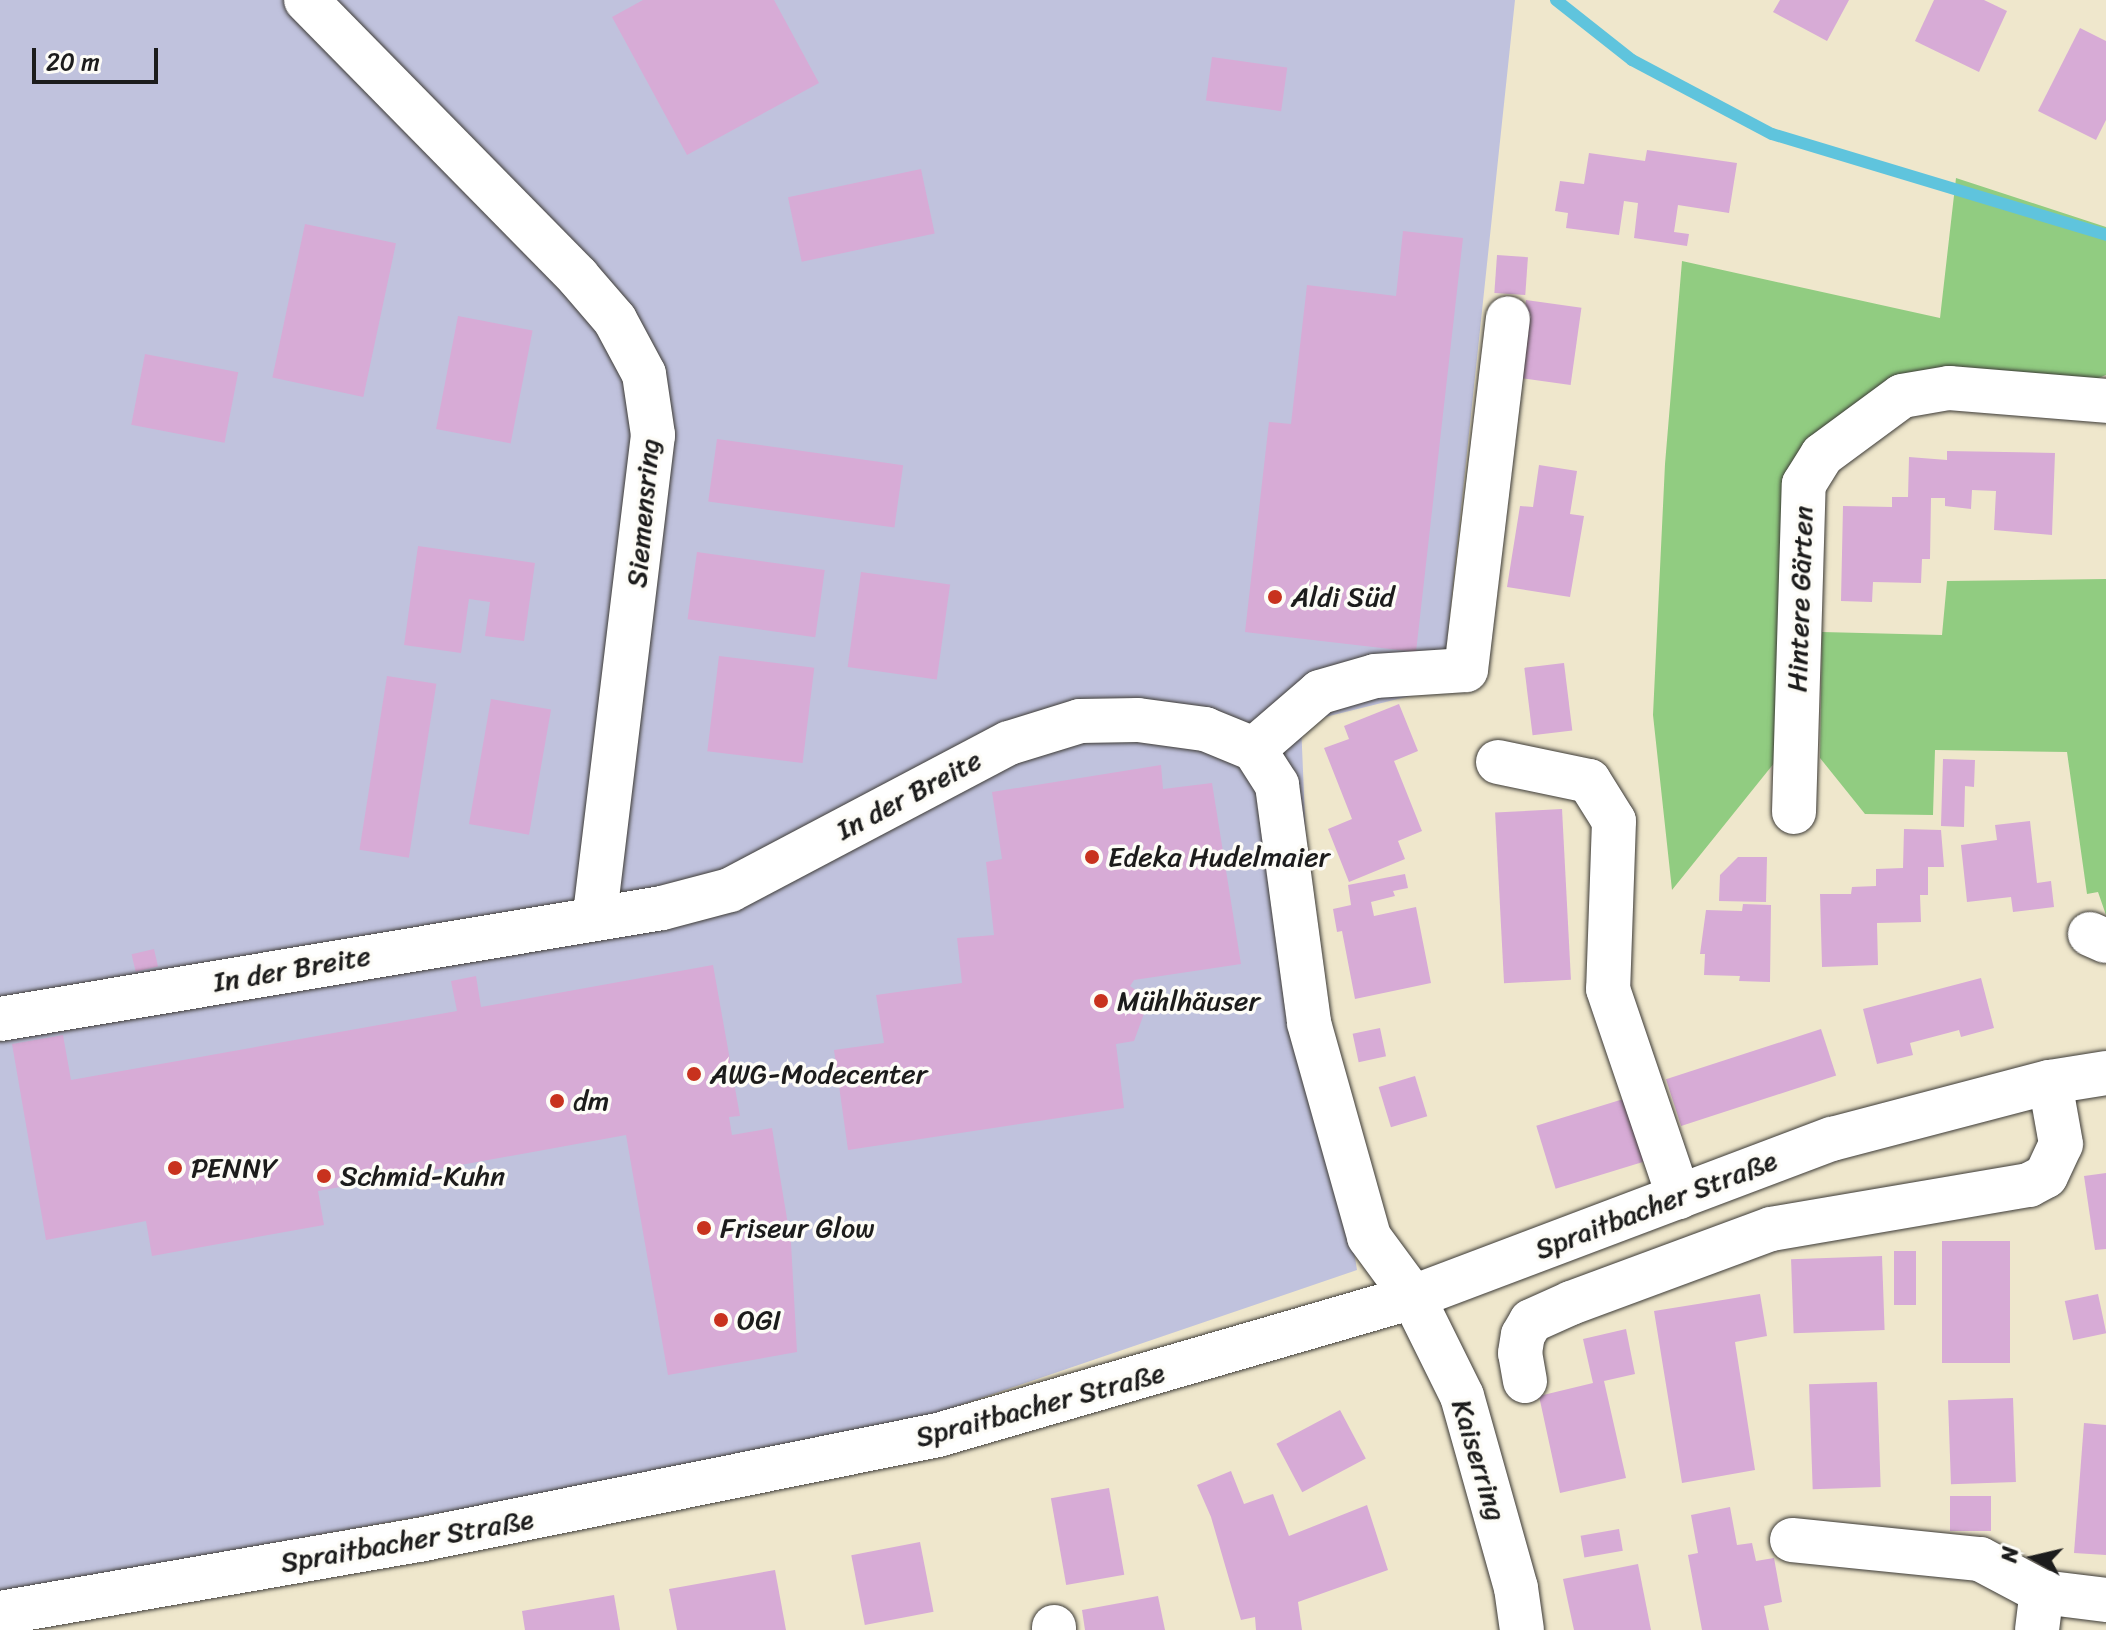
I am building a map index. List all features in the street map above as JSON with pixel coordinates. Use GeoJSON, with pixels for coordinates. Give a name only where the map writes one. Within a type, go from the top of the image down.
{"type":"FeatureCollection","features":[{"type":"Feature","properties":{"kind":"street","name":"Siemensring"},"geometry":{"type":"LineString","coordinates":[[306,0],[578,277],[615,320],[644,374],[653,435],[595,917]]}},
{"type":"Feature","properties":{"kind":"street"},"geometry":{"type":"LineString","coordinates":[[1413,1297],[1369,1237],[1309,1023],[1277,785],[1254,749],[1320,692],[1375,676],[1466,670],[1508,318]]}},
{"type":"Feature","properties":{"kind":"street","name":"Hintere Gärten"},"geometry":{"type":"LineString","coordinates":[[1794,812],[1804,484],[1822,455],[1902,396],[1949,388],[2106,401]]}},
{"type":"Feature","properties":{"kind":"street","name":"In der Breite"},"geometry":{"type":"LineString","coordinates":[[0,1019],[662,908],[730,890],[1009,743],[1080,721],[1138,720],[1205,729],[1254,749]]}},
{"type":"Feature","properties":{"kind":"street"},"geometry":{"type":"LineString","coordinates":[[1498,762],[1589,781],[1614,821],[1608,989],[1679,1197]]}},
{"type":"Feature","properties":{"kind":"street","name":"Spraitbacher Straße"},"geometry":{"type":"LineString","coordinates":[[0,1613],[419,1540],[938,1435],[1413,1297],[1832,1139],[2050,1082],[2106,1073]]}},
{"type":"Feature","properties":{"kind":"street"},"geometry":{"type":"LineString","coordinates":[[1525,1381],[1520,1353],[1523,1335],[1531,1321],[1571,1303],[1771,1229],[2029,1185],[2046,1176],[2061,1144],[2050,1082]]}},
{"type":"Feature","properties":{"kind":"street","name":"Kaiserring"},"geometry":{"type":"LineString","coordinates":[[1413,1297],[1462,1396],[1516,1588],[1522,1630]]}},
{"type":"Feature","properties":{"kind":"street"},"geometry":{"type":"LineString","coordinates":[[1792,1540],[1980,1559],[2039,1611],[2106,1600]]}},
{"type":"Feature","properties":{"kind":"shaded area"},"geometry":{"type":"Polygon","coordinates":[[[0,0],[1515,0],[1442,688],[1301,723],[1312,987],[1357,1270],[870,1436],[0,1592],[0,0]]]}},
{"type":"Feature","properties":{"kind":"green space"},"geometry":{"type":"Polygon","coordinates":[[[1956,178],[2106,227],[2106,375],[2096,379],[1951,374],[1808,443],[1779,757],[1672,890],[1653,715],[1665,464],[1682,261],[1940,318],[1956,178]]]}},
{"type":"Feature","properties":{"kind":"green space"},"geometry":{"type":"Polygon","coordinates":[[[2106,579],[2106,915],[2098,892],[2087,894],[2067,752],[1935,750],[1933,815],[1865,814],[1820,758],[1822,632],[1942,635],[1947,581],[2106,579]]]}},
{"type":"Feature","properties":{"kind":"building"},"geometry":{"type":"Polygon","coordinates":[[[643,0],[774,0],[819,83],[687,155],[612,17],[643,0]]]}},
{"type":"Feature","properties":{"kind":"building"},"geometry":{"type":"Polygon","coordinates":[[[1780,0],[1849,0],[1827,41],[1773,12],[1780,0]]]}},
{"type":"Feature","properties":{"kind":"building"},"geometry":{"type":"Polygon","coordinates":[[[1934,0],[1984,0],[2007,11],[1979,72],[1915,41],[1934,0]]]}},
{"type":"Feature","properties":{"kind":"building"},"geometry":{"type":"Polygon","coordinates":[[[2080,28],[2106,41],[2106,120],[2096,140],[2038,111],[2080,28]]]}},
{"type":"Feature","properties":{"kind":"building"},"geometry":{"type":"Polygon","coordinates":[[[1212,57],[1287,68],[1281,111],[1206,101],[1212,57]]]}},
{"type":"Feature","properties":{"kind":"building"},"geometry":{"type":"Polygon","coordinates":[[[1647,150],[1737,163],[1729,213],[1678,205],[1674,232],[1689,234],[1687,246],[1634,238],[1638,203],[1624,201],[1619,235],[1566,228],[1568,213],[1555,211],[1560,181],[1584,184],[1589,153],[1645,161],[1647,150]]]}},
{"type":"Feature","properties":{"kind":"building"},"geometry":{"type":"Polygon","coordinates":[[[921,169],[935,234],[802,262],[788,197],[921,169]]]}},
{"type":"Feature","properties":{"kind":"building"},"geometry":{"type":"Polygon","coordinates":[[[305,224],[396,243],[363,397],[272,378],[305,224]]]}},
{"type":"Feature","properties":{"kind":"building"},"geometry":{"type":"Polygon","coordinates":[[[1403,231],[1463,238],[1416,652],[1245,632],[1269,422],[1291,424],[1307,285],[1396,296],[1403,231]]]}},
{"type":"Feature","properties":{"kind":"building"},"geometry":{"type":"Polygon","coordinates":[[[1497,255],[1528,257],[1525,295],[1494,293],[1497,255]]]}},
{"type":"Feature","properties":{"kind":"building"},"geometry":{"type":"Polygon","coordinates":[[[1526,300],[1581,308],[1571,385],[1515,377],[1526,300]]]}},
{"type":"Feature","properties":{"kind":"building"},"geometry":{"type":"Polygon","coordinates":[[[458,316],[533,331],[511,443],[436,429],[458,316]]]}},
{"type":"Feature","properties":{"kind":"building"},"geometry":{"type":"Polygon","coordinates":[[[145,354],[238,372],[225,443],[131,425],[145,354]]]}},
{"type":"Feature","properties":{"kind":"building"},"geometry":{"type":"Polygon","coordinates":[[[717,439],[903,465],[894,528],[708,501],[717,439]]]}},
{"type":"Feature","properties":{"kind":"building"},"geometry":{"type":"Polygon","coordinates":[[[1947,451],[2055,453],[2052,535],[1994,530],[1996,491],[1972,490],[1971,509],[1945,506],[1945,498],[1931,498],[1930,559],[1922,559],[1921,583],[1873,582],[1872,602],[1841,601],[1843,506],[1892,507],[1892,497],[1908,497],[1909,457],[1947,460],[1947,451]]]}},
{"type":"Feature","properties":{"kind":"building"},"geometry":{"type":"Polygon","coordinates":[[[1539,465],[1577,471],[1570,514],[1584,516],[1570,597],[1507,587],[1520,506],[1533,507],[1539,465]]]}},
{"type":"Feature","properties":{"kind":"building"},"geometry":{"type":"Polygon","coordinates":[[[418,546],[535,563],[524,641],[485,636],[490,602],[469,599],[461,653],[404,645],[418,546]]]}},
{"type":"Feature","properties":{"kind":"building"},"geometry":{"type":"Polygon","coordinates":[[[697,552],[825,570],[815,637],[688,619],[697,552]]]}},
{"type":"Feature","properties":{"kind":"building"},"geometry":{"type":"Polygon","coordinates":[[[861,572],[950,585],[937,680],[848,667],[861,572]]]}},
{"type":"Feature","properties":{"kind":"building"},"geometry":{"type":"Polygon","coordinates":[[[719,656],[814,668],[803,763],[707,751],[719,656]]]}},
{"type":"Feature","properties":{"kind":"building"},"geometry":{"type":"Polygon","coordinates":[[[1564,663],[1572,730],[1533,735],[1524,668],[1564,663]]]}},
{"type":"Feature","properties":{"kind":"building"},"geometry":{"type":"Polygon","coordinates":[[[387,676],[436,684],[409,858],[359,850],[387,676]]]}},
{"type":"Feature","properties":{"kind":"building"},"geometry":{"type":"Polygon","coordinates":[[[491,699],[551,710],[529,835],[469,824],[491,699]]]}},
{"type":"Feature","properties":{"kind":"building"},"geometry":{"type":"Polygon","coordinates":[[[1399,704],[1418,751],[1394,761],[1422,831],[1398,841],[1405,859],[1349,882],[1328,829],[1352,819],[1324,748],[1349,739],[1344,726],[1399,704]]]}},
{"type":"Feature","properties":{"kind":"building"},"geometry":{"type":"Polygon","coordinates":[[[1943,759],[1975,760],[1974,787],[1965,786],[1964,827],[1941,826],[1943,759]]]}},
{"type":"Feature","properties":{"kind":"building"},"geometry":{"type":"Polygon","coordinates":[[[1161,765],[1163,789],[1212,783],[1241,964],[1134,980],[1130,986],[1149,1000],[1134,1041],[1116,1044],[1124,1108],[848,1150],[834,1050],[884,1043],[876,995],[962,983],[957,938],[994,935],[986,862],[1002,859],[992,792],[1161,765]]]}},
{"type":"Feature","properties":{"kind":"building"},"geometry":{"type":"Polygon","coordinates":[[[1562,809],[1571,980],[1504,983],[1495,813],[1562,809]]]}},
{"type":"Feature","properties":{"kind":"building"},"geometry":{"type":"Polygon","coordinates":[[[2030,821],[2037,883],[2051,881],[2054,907],[2013,912],[2011,897],[1967,902],[1961,845],[1997,840],[1995,825],[2030,821]]]}},
{"type":"Feature","properties":{"kind":"building"},"geometry":{"type":"Polygon","coordinates":[[[1904,829],[1941,830],[1944,867],[1928,867],[1928,895],[1920,895],[1921,922],[1877,923],[1878,965],[1822,967],[1820,894],[1851,894],[1852,887],[1876,886],[1876,869],[1903,868],[1904,829]]]}},
{"type":"Feature","properties":{"kind":"building"},"geometry":{"type":"Polygon","coordinates":[[[1738,857],[1767,857],[1766,902],[1719,901],[1720,875],[1738,857]]]}},
{"type":"Feature","properties":{"kind":"building"},"geometry":{"type":"Polygon","coordinates":[[[1405,874],[1408,888],[1393,891],[1395,896],[1371,902],[1374,916],[1416,907],[1431,983],[1355,999],[1342,931],[1337,932],[1333,909],[1351,905],[1348,885],[1405,874]]]}},
{"type":"Feature","properties":{"kind":"building"},"geometry":{"type":"Polygon","coordinates":[[[1743,904],[1771,905],[1770,982],[1739,981],[1740,976],[1704,975],[1705,954],[1700,954],[1706,910],[1742,911],[1743,904]]]}},
{"type":"Feature","properties":{"kind":"building"},"geometry":{"type":"Polygon","coordinates":[[[154,949],[158,967],[136,972],[132,954],[154,949]]]}},
{"type":"Feature","properties":{"kind":"building"},"geometry":{"type":"Polygon","coordinates":[[[713,965],[740,1116],[729,1117],[732,1135],[772,1128],[791,1243],[797,1352],[668,1375],[626,1135],[318,1191],[324,1225],[152,1256],[146,1221],[46,1240],[12,1044],[63,1035],[71,1080],[457,1011],[451,981],[476,976],[481,1007],[713,965]]]}},
{"type":"Feature","properties":{"kind":"building"},"geometry":{"type":"Polygon","coordinates":[[[1981,978],[1994,1028],[1961,1037],[1959,1030],[1910,1043],[1913,1055],[1877,1064],[1863,1009],[1981,978]]]}},
{"type":"Feature","properties":{"kind":"building"},"geometry":{"type":"Polygon","coordinates":[[[1380,1028],[1386,1056],[1359,1062],[1353,1034],[1380,1028]]]}},
{"type":"Feature","properties":{"kind":"building"},"geometry":{"type":"Polygon","coordinates":[[[1821,1029],[1836,1076],[1681,1126],[1666,1079],[1821,1029]]]}},
{"type":"Feature","properties":{"kind":"building"},"geometry":{"type":"Polygon","coordinates":[[[1415,1076],[1427,1116],[1391,1127],[1379,1087],[1415,1076]]]}},
{"type":"Feature","properties":{"kind":"building"},"geometry":{"type":"Polygon","coordinates":[[[1630,1097],[1649,1160],[1556,1189],[1536,1126],[1630,1097]]]}},
{"type":"Feature","properties":{"kind":"building"},"geometry":{"type":"Polygon","coordinates":[[[2106,1173],[2106,1249],[2095,1250],[2084,1176],[2106,1173]]]}},
{"type":"Feature","properties":{"kind":"building"},"geometry":{"type":"Polygon","coordinates":[[[1942,1241],[2010,1241],[2010,1363],[1942,1363],[1942,1241]]]}},
{"type":"Feature","properties":{"kind":"building"},"geometry":{"type":"Polygon","coordinates":[[[1894,1251],[1916,1251],[1916,1305],[1894,1305],[1894,1251]]]}},
{"type":"Feature","properties":{"kind":"building"},"geometry":{"type":"Polygon","coordinates":[[[1882,1256],[1885,1330],[1794,1333],[1791,1259],[1882,1256]]]}},
{"type":"Feature","properties":{"kind":"building"},"geometry":{"type":"Polygon","coordinates":[[[1760,1294],[1767,1336],[1735,1342],[1755,1470],[1682,1483],[1654,1311],[1760,1294]]]}},
{"type":"Feature","properties":{"kind":"building"},"geometry":{"type":"Polygon","coordinates":[[[2098,1294],[2106,1333],[2073,1340],[2065,1301],[2098,1294]]]}},
{"type":"Feature","properties":{"kind":"building"},"geometry":{"type":"Polygon","coordinates":[[[1626,1329],[1635,1374],[1604,1381],[1626,1478],[1560,1493],[1539,1396],[1593,1383],[1583,1339],[1626,1329]]]}},
{"type":"Feature","properties":{"kind":"building"},"geometry":{"type":"Polygon","coordinates":[[[1877,1382],[1881,1487],[1813,1489],[1809,1384],[1877,1382]]]}},
{"type":"Feature","properties":{"kind":"building"},"geometry":{"type":"Polygon","coordinates":[[[2013,1398],[2016,1482],[1951,1484],[1948,1400],[2013,1398]]]}},
{"type":"Feature","properties":{"kind":"building"},"geometry":{"type":"Polygon","coordinates":[[[1340,1410],[1366,1459],[1302,1492],[1276,1444],[1340,1410]]]}},
{"type":"Feature","properties":{"kind":"building"},"geometry":{"type":"Polygon","coordinates":[[[2084,1423],[2106,1425],[2106,1555],[2074,1553],[2084,1423]]]}},
{"type":"Feature","properties":{"kind":"building"},"geometry":{"type":"Polygon","coordinates":[[[1231,1471],[1244,1504],[1273,1494],[1289,1536],[1367,1505],[1388,1570],[1298,1602],[1302,1630],[1256,1630],[1255,1617],[1241,1620],[1211,1517],[1197,1485],[1231,1471]]]}},
{"type":"Feature","properties":{"kind":"building"},"geometry":{"type":"Polygon","coordinates":[[[1109,1488],[1124,1575],[1066,1585],[1051,1498],[1109,1488]]]}},
{"type":"Feature","properties":{"kind":"building"},"geometry":{"type":"Polygon","coordinates":[[[1950,1496],[1991,1496],[1991,1531],[1950,1531],[1950,1496]]]}},
{"type":"Feature","properties":{"kind":"building"},"geometry":{"type":"Polygon","coordinates":[[[1730,1507],[1737,1545],[1752,1543],[1756,1561],[1774,1558],[1782,1602],[1764,1606],[1769,1630],[1702,1630],[1688,1555],[1698,1553],[1691,1515],[1730,1507]]]}},
{"type":"Feature","properties":{"kind":"building"},"geometry":{"type":"Polygon","coordinates":[[[1619,1529],[1623,1551],[1584,1557],[1581,1536],[1619,1529]]]}},
{"type":"Feature","properties":{"kind":"building"},"geometry":{"type":"Polygon","coordinates":[[[920,1542],[934,1612],[865,1625],[851,1555],[920,1542]]]}},
{"type":"Feature","properties":{"kind":"building"},"geometry":{"type":"Polygon","coordinates":[[[1638,1564],[1651,1630],[1574,1630],[1563,1579],[1638,1564]]]}},
{"type":"Feature","properties":{"kind":"building"},"geometry":{"type":"Polygon","coordinates":[[[775,1570],[786,1630],[677,1630],[669,1589],[775,1570]]]}},
{"type":"Feature","properties":{"kind":"building"},"geometry":{"type":"Polygon","coordinates":[[[614,1595],[620,1630],[525,1630],[522,1611],[614,1595]]]}},
{"type":"Feature","properties":{"kind":"building"},"geometry":{"type":"Polygon","coordinates":[[[1158,1596],[1165,1630],[1085,1630],[1082,1610],[1158,1596]]]}},
{"type":"Feature","properties":{"kind":"waterway"},"geometry":{"type":"LineString","coordinates":[[1556,0],[1632,60],[1772,134],[2106,235]]}},
{"type":"Feature","properties":{"kind":"place","name":"Aldi Süd"},"geometry":{"type":"Point","coordinates":[1275,597]}},
{"type":"Feature","properties":{"kind":"place","name":"Edeka Hudelmaier"},"geometry":{"type":"Point","coordinates":[1092,857]}},
{"type":"Feature","properties":{"kind":"place","name":"Mühlhäuser"},"geometry":{"type":"Point","coordinates":[1101,1001]}},
{"type":"Feature","properties":{"kind":"place","name":"AWG-Modecenter"},"geometry":{"type":"Point","coordinates":[694,1074]}},
{"type":"Feature","properties":{"kind":"place","name":"dm"},"geometry":{"type":"Point","coordinates":[557,1101]}},
{"type":"Feature","properties":{"kind":"place","name":"PENNY"},"geometry":{"type":"Point","coordinates":[175,1168]}},
{"type":"Feature","properties":{"kind":"place","name":"Schmid-Kuhn"},"geometry":{"type":"Point","coordinates":[324,1176]}},
{"type":"Feature","properties":{"kind":"place","name":"Friseur Glow"},"geometry":{"type":"Point","coordinates":[704,1228]}},
{"type":"Feature","properties":{"kind":"place","name":"OGI"},"geometry":{"type":"Point","coordinates":[721,1320]}}]}
